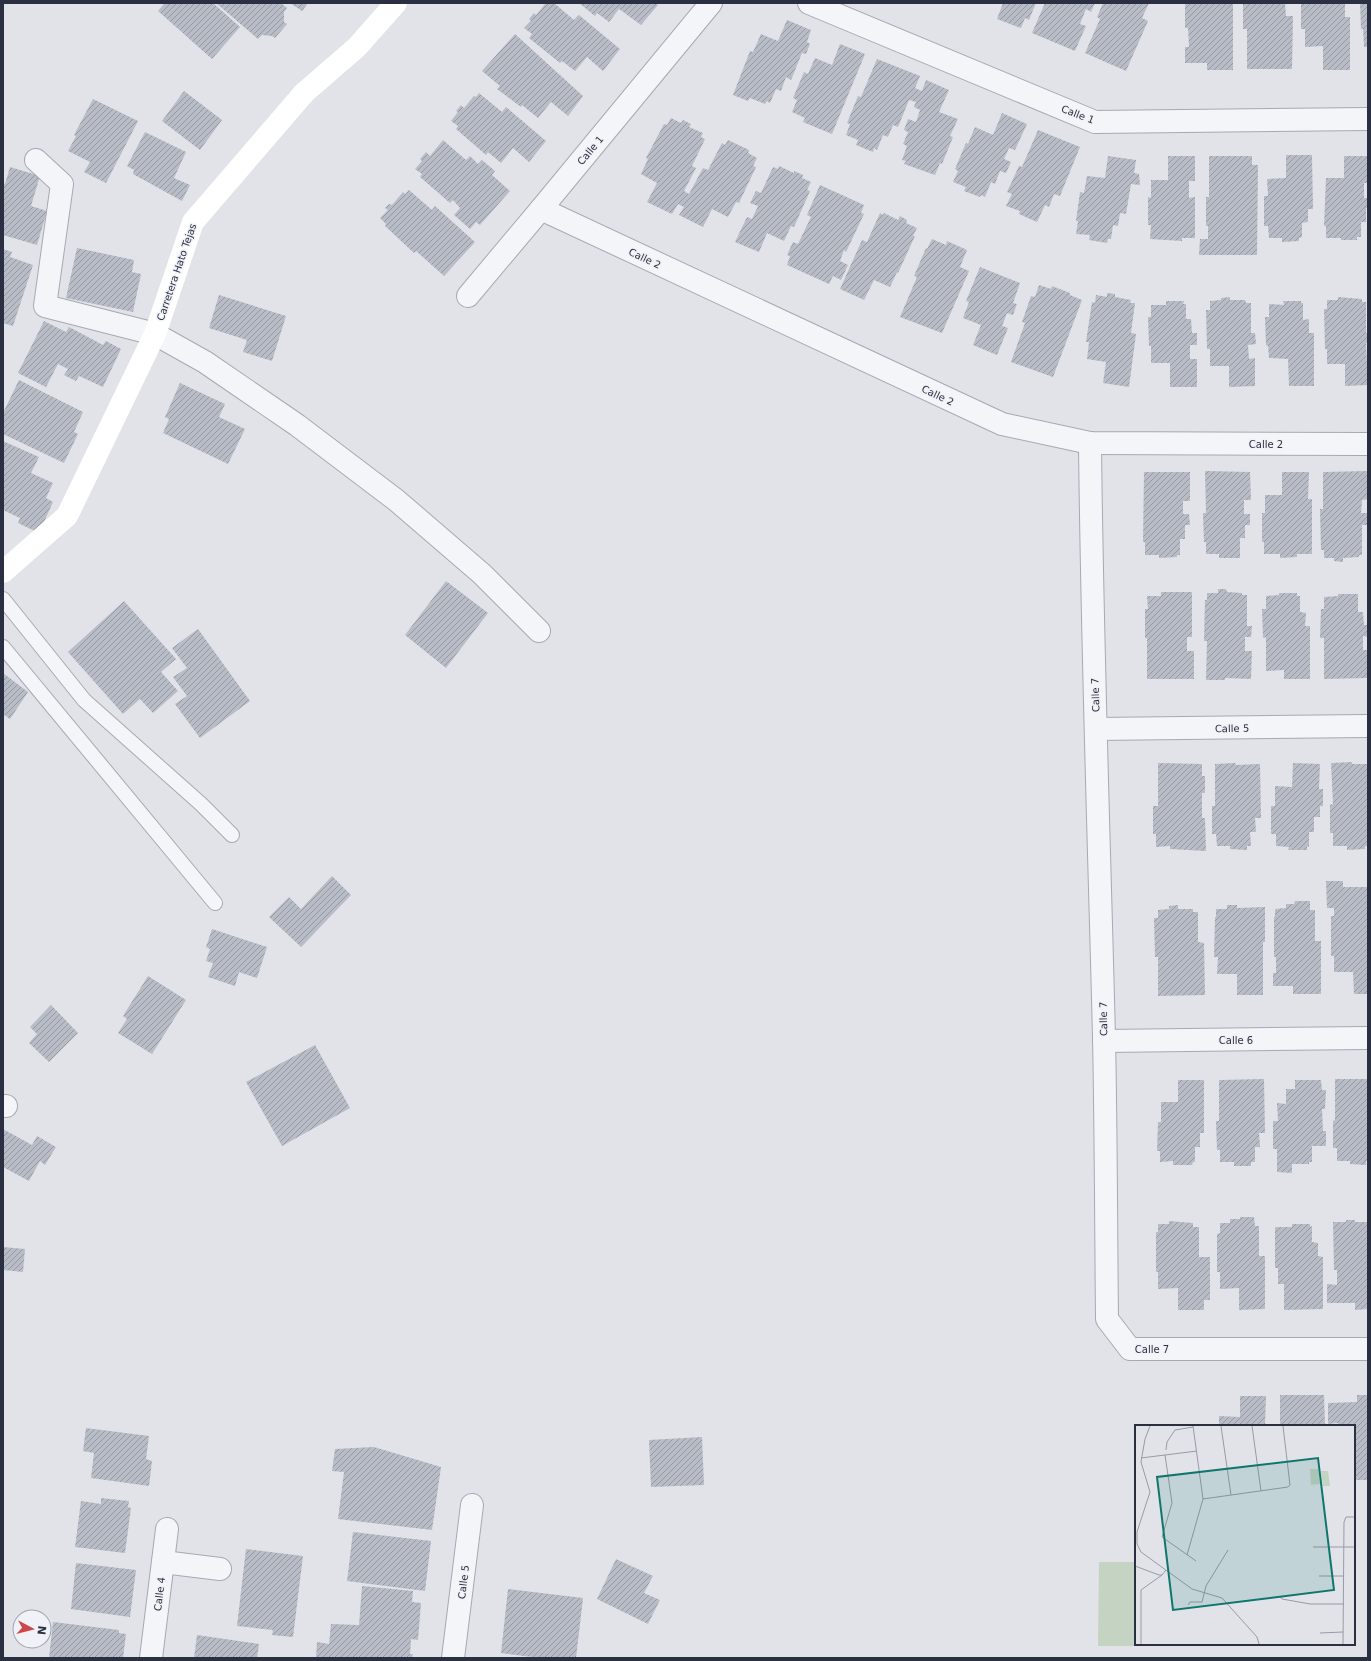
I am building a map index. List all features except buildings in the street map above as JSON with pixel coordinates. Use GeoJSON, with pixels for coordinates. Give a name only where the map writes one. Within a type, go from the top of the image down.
{"type":"FeatureCollection","features":[{"type":"Feature","properties":{"kind":"street","name":"Carretera Hato Tejas"},"geometry":{"type":"LineString","coordinates":[[3,572],[67,516],[155,334],[193,222],[304,93],[357,47],[396,3]]}},
{"type":"Feature","properties":{"kind":"street","name":"Calle 1"},"geometry":{"type":"LineString","coordinates":[[468,296],[542,209],[711,3]]}},
{"type":"Feature","properties":{"kind":"street","name":"Calle 1"},"geometry":{"type":"LineString","coordinates":[[809,3],[1095,122],[1368,119]]}},
{"type":"Feature","properties":{"kind":"street"},"geometry":{"type":"LineString","coordinates":[[36,160],[62,184],[45,306],[155,334],[205,362],[290,420],[396,500],[482,574],[539,631]]}},
{"type":"Feature","properties":{"kind":"street","name":"Calle 2"},"geometry":{"type":"LineString","coordinates":[[542,209],[1002,424],[1090,443],[1368,444]]}},
{"type":"Feature","properties":{"kind":"street","name":"Calle 7"},"geometry":{"type":"LineString","coordinates":[[1090,443],[1091,594],[1104,1041],[1107,1319],[1130,1348],[1368,1349]]}},
{"type":"Feature","properties":{"kind":"street","name":"Calle 5"},"geometry":{"type":"LineString","coordinates":[[1096,729],[1368,726]]}},
{"type":"Feature","properties":{"kind":"street","name":"Calle 6"},"geometry":{"type":"LineString","coordinates":[[1104,1041],[1368,1038]]}},
{"type":"Feature","properties":{"kind":"street","name":"Calle 5"},"geometry":{"type":"LineString","coordinates":[[453,1658],[472,1505]]}},
{"type":"Feature","properties":{"kind":"street","name":"Calle 4"},"geometry":{"type":"LineString","coordinates":[[151,1658],[167,1529]]}},
{"type":"Feature","properties":{"kind":"street"},"geometry":{"type":"LineString","coordinates":[[163,1562],[220,1569]]}},
{"type":"Feature","properties":{"kind":"lane"},"geometry":{"type":"LineString","coordinates":[[3,599],[84,700],[201,804],[232,835]]}},
{"type":"Feature","properties":{"kind":"lane"},"geometry":{"type":"LineString","coordinates":[[3,647],[215,903]]}},
{"type":"Feature","properties":{"kind":"green space"},"geometry":{"type":"Polygon","coordinates":[[[1099,1562],[1135,1562],[1135,1645],[1260,1645],[1260,1646],[1098,1646],[1099,1562]]]}}]}
